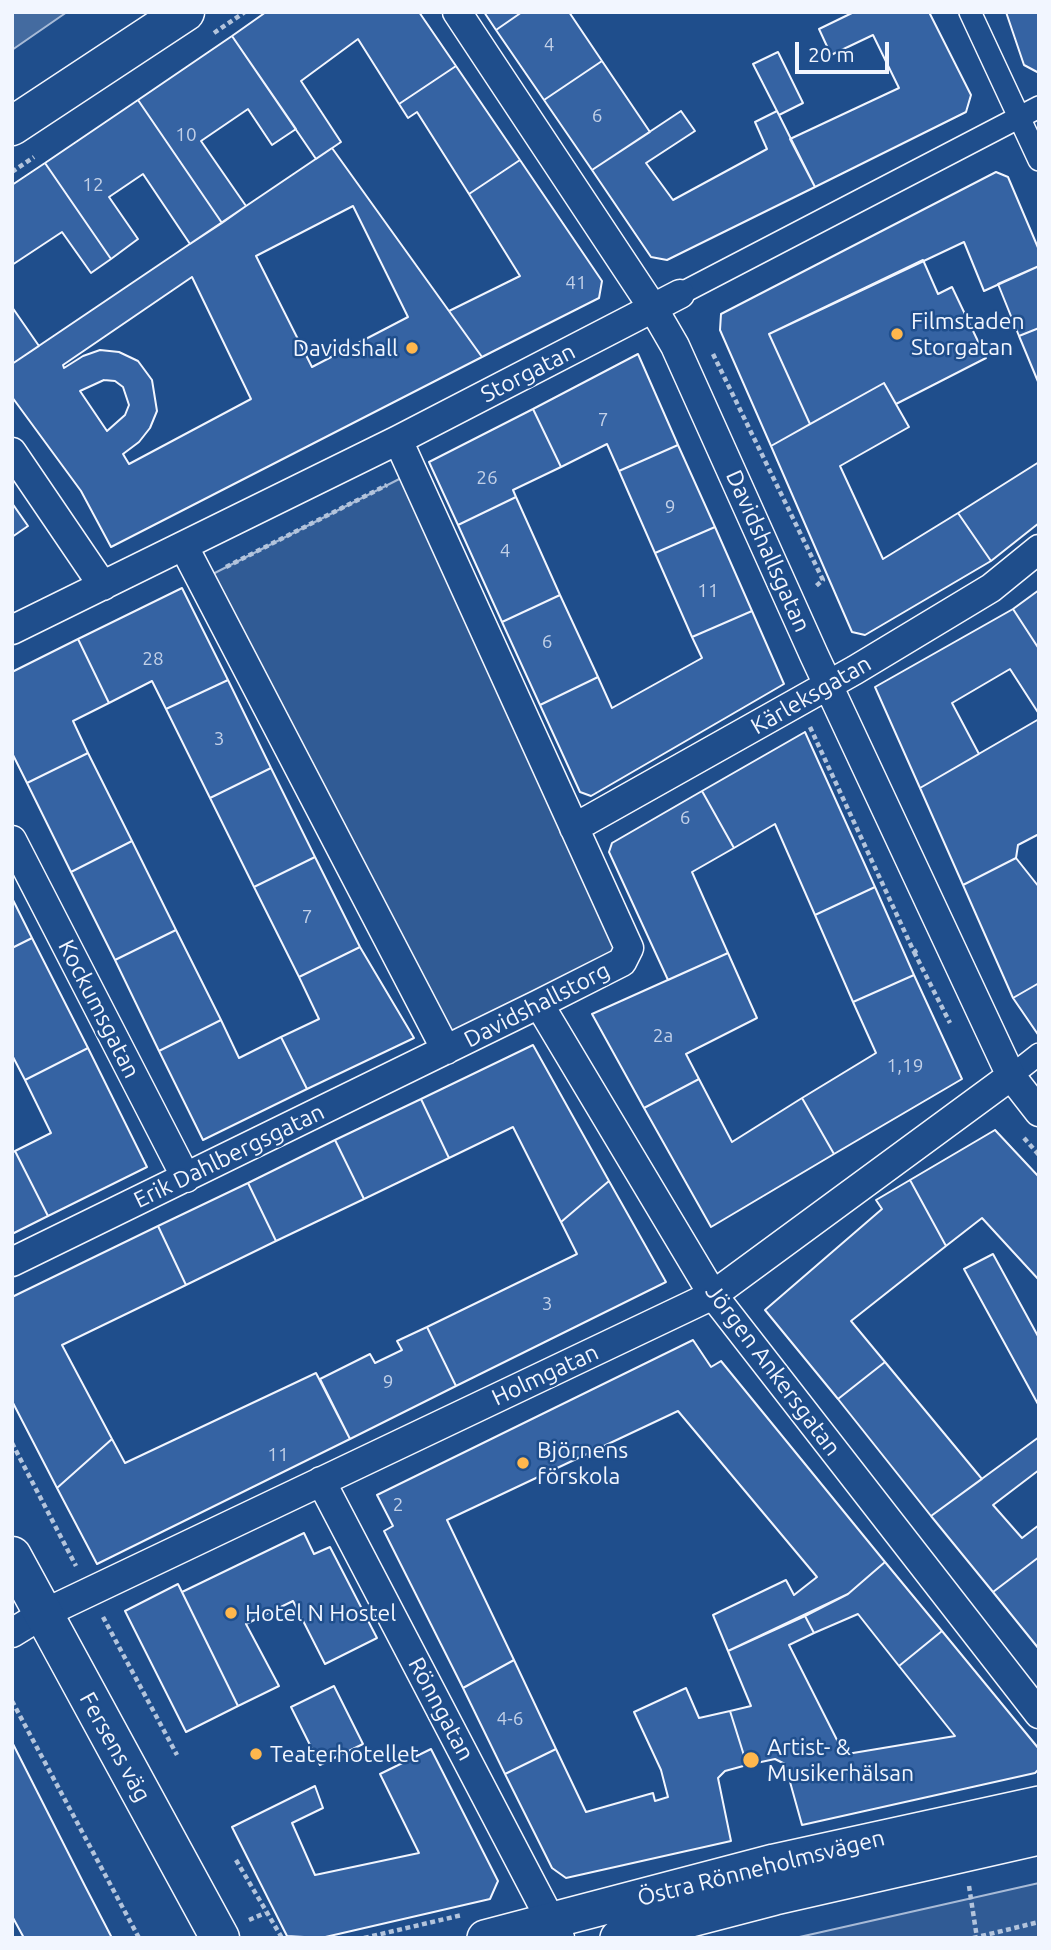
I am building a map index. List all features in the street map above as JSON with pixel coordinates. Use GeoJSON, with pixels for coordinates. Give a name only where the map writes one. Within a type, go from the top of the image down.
{"type":"FeatureCollection","features":[{"type":"Feature","properties":{"kind":"main road"},"geometry":{"type":"LineString","coordinates":[[12,126],[185,12]]}},
{"type":"Feature","properties":{"kind":"main road","name":"Fersens väg"},"geometry":{"type":"LineString","coordinates":[[12,1556],[28,1624],[220,1938]]}},
{"type":"Feature","properties":{"kind":"street","name":"Davidshallsgatan"},"geometry":{"type":"LineString","coordinates":[[457,12],[653,308],[675,346],[1011,1076],[1039,1112]]}},
{"type":"Feature","properties":{"kind":"street"},"geometry":{"type":"LineString","coordinates":[[970,12],[1030,111],[1039,160]]}},
{"type":"Feature","properties":{"kind":"street","name":"Storgatan"},"geometry":{"type":"LineString","coordinates":[[12,630],[398,440],[1030,111]]}},
{"type":"Feature","properties":{"kind":"street","name":"Davidshallstorg"},"geometry":{"type":"LineString","coordinates":[[184,547],[446,1051],[622,962],[629,948],[398,440]]}},
{"type":"Feature","properties":{"kind":"street"},"geometry":{"type":"LineString","coordinates":[[12,452],[103,586]]}},
{"type":"Feature","properties":{"kind":"street","name":"Kärleksgatan"},"geometry":{"type":"LineString","coordinates":[[575,828],[829,685],[991,587],[1039,549]]}},
{"type":"Feature","properties":{"kind":"street","name":"Kockumsgatan"},"geometry":{"type":"LineString","coordinates":[[12,840],[186,1178]]}},
{"type":"Feature","properties":{"kind":"street","name":"Jörgen Ankersgatan"},"geometry":{"type":"LineString","coordinates":[[539,1004],[713,1295],[1039,1714]]}},
{"type":"Feature","properties":{"kind":"street","name":"Erik Dahlbergsgatan"},"geometry":{"type":"LineString","coordinates":[[12,1262],[446,1051]]}},
{"type":"Feature","properties":{"kind":"street"},"geometry":{"type":"LineString","coordinates":[[1011,1076],[1039,1054]]}},
{"type":"Feature","properties":{"kind":"street","name":"Holmgatan"},"geometry":{"type":"LineString","coordinates":[[28,1624],[713,1295],[1011,1076]]}},
{"type":"Feature","properties":{"kind":"street","name":"Rönngatan"},"geometry":{"type":"LineString","coordinates":[[321,1481],[556,1929]]}},
{"type":"Feature","properties":{"kind":"street","name":"Östra Rönneholmsvägen"},"geometry":{"type":"LineString","coordinates":[[485,1938],[556,1929],[774,1863],[1039,1804]]}},
{"type":"Feature","properties":{"kind":"street","name":"Östra Rönneholmsvägen"},"geometry":{"type":"LineString","coordinates":[[618,1938],[775,1897],[1039,1837]]}},
{"type":"Feature","properties":{"kind":"path"},"geometry":{"type":"LineString","coordinates":[[675,346],[700,348],[713,353],[719,360],[823,580],[816,586],[821,598]]}},
{"type":"Feature","properties":{"kind":"path"},"geometry":{"type":"LineString","coordinates":[[201,580],[412,472]]}},
{"type":"Feature","properties":{"kind":"path"},"geometry":{"type":"LineString","coordinates":[[798,703],[914,952],[919,950]]}},
{"type":"Feature","properties":{"kind":"path"},"geometry":{"type":"LineString","coordinates":[[12,1701],[139,1938]]}},
{"type":"Feature","properties":{"kind":"path"},"geometry":{"type":"LineString","coordinates":[[236,1860],[282,1938]]}},
{"type":"Feature","properties":{"kind":"path"},"geometry":{"type":"LineString","coordinates":[[969,1882],[976,1937],[1039,1922]]}},
{"type":"Feature","properties":{"kind":"shaded area"},"geometry":{"type":"Polygon","coordinates":[[[12,12],[67,12],[12,50],[12,12]]]}},
{"type":"Feature","properties":{"kind":"shaded area"},"geometry":{"type":"Polygon","coordinates":[[[413,472],[629,948],[446,1050],[201,580],[413,472]]]}},
{"type":"Feature","properties":{"kind":"shaded area"},"geometry":{"type":"Polygon","coordinates":[[[1039,1883],[1039,1938],[795,1938],[1039,1883]]]}},
{"type":"Feature","properties":{"kind":"building"},"geometry":{"type":"Polygon","coordinates":[[[266,12],[419,12],[456,66],[399,104],[358,39],[301,81],[341,142],[316,159],[232,36],[266,12]]]}},
{"type":"Feature","properties":{"kind":"building"},"geometry":{"type":"Polygon","coordinates":[[[484,12],[522,12],[496,30],[484,12]]]}},
{"type":"Feature","properties":{"kind":"building"},"geometry":{"type":"Polygon","coordinates":[[[522,12],[569,12],[602,61],[544,100],[496,30],[522,12]]]}},
{"type":"Feature","properties":{"kind":"building"},"geometry":{"type":"Polygon","coordinates":[[[854,12],[929,12],[971,95],[966,112],[815,187],[790,139],[899,88],[873,35],[831,55],[819,29],[854,12]]]}},
{"type":"Feature","properties":{"kind":"building"},"geometry":{"type":"Polygon","coordinates":[[[1006,12],[1039,12],[1039,73],[1024,65],[1006,12]]]}},
{"type":"Feature","properties":{"kind":"building"},"geometry":{"type":"Polygon","coordinates":[[[232,36],[296,129],[272,145],[248,109],[201,141],[246,206],[222,223],[138,100],[232,36]]]}},
{"type":"Feature","properties":{"kind":"building"},"geometry":{"type":"Polygon","coordinates":[[[778,52],[803,103],[779,115],[753,64],[778,52]]]}},
{"type":"Feature","properties":{"kind":"building"},"geometry":{"type":"Polygon","coordinates":[[[602,61],[650,132],[592,170],[544,100],[602,61]]]}},
{"type":"Feature","properties":{"kind":"building"},"geometry":{"type":"Polygon","coordinates":[[[456,66],[520,160],[469,194],[417,112],[408,118],[399,104],[456,66]]]}},
{"type":"Feature","properties":{"kind":"building"},"geometry":{"type":"Polygon","coordinates":[[[138,100],[222,223],[190,244],[143,174],[109,197],[138,239],[111,259],[45,163],[138,100]]]}},
{"type":"Feature","properties":{"kind":"building"},"geometry":{"type":"Polygon","coordinates":[[[681,111],[695,131],[646,163],[673,200],[767,149],[755,122],[777,111],[815,187],[667,260],[651,257],[592,170],[681,111]]]}},
{"type":"Feature","properties":{"kind":"building","name":"Davidshall"},"geometry":{"type":"Polygon","coordinates":[[[332,148],[482,357],[111,547],[81,491],[12,397],[12,364],[332,148]],[[353,206],[256,256],[312,367],[408,317],[353,206]],[[192,277],[63,365],[64,368],[83,356],[100,350],[119,352],[138,361],[152,380],[157,411],[150,428],[139,442],[123,454],[129,464],[251,399],[192,277]],[[104,380],[80,391],[107,431],[125,415],[129,405],[123,387],[115,381],[104,380]]]}},
{"type":"Feature","properties":{"kind":"building"},"geometry":{"type":"Polygon","coordinates":[[[520,160],[602,281],[599,298],[482,357],[449,311],[520,276],[469,194],[520,160]]]}},
{"type":"Feature","properties":{"kind":"building"},"geometry":{"type":"Polygon","coordinates":[[[45,163],[111,259],[91,273],[62,232],[12,265],[12,185],[45,163]]]}},
{"type":"Feature","properties":{"kind":"building"},"geometry":{"type":"Polygon","coordinates":[[[996,172],[1008,177],[1039,250],[1039,266],[984,291],[964,242],[769,334],[810,424],[771,446],[720,330],[721,314],[996,172]]]}},
{"type":"Feature","properties":{"kind":"building"},"geometry":{"type":"Polygon","coordinates":[[[923,260],[938,294],[952,287],[986,358],[896,404],[884,383],[810,424],[769,334],[923,260]]]}},
{"type":"Feature","properties":{"kind":"building"},"geometry":{"type":"Polygon","coordinates":[[[1039,266],[1039,328],[1019,336],[998,284],[1039,266]]]}},
{"type":"Feature","properties":{"kind":"building"},"geometry":{"type":"Polygon","coordinates":[[[12,307],[39,346],[12,364],[12,307]]]}},
{"type":"Feature","properties":{"kind":"building"},"geometry":{"type":"Polygon","coordinates":[[[1039,328],[1039,384],[1019,336],[1039,328]]]}},
{"type":"Feature","properties":{"kind":"building"},"geometry":{"type":"Polygon","coordinates":[[[638,354],[678,445],[619,471],[607,444],[561,467],[533,409],[638,354]]]}},
{"type":"Feature","properties":{"kind":"building"},"geometry":{"type":"Polygon","coordinates":[[[884,383],[909,427],[840,466],[883,559],[958,513],[991,561],[865,635],[852,632],[771,446],[884,383]]]}},
{"type":"Feature","properties":{"kind":"building"},"geometry":{"type":"Polygon","coordinates":[[[533,409],[561,467],[513,490],[516,497],[458,525],[429,462],[533,409]]]}},
{"type":"Feature","properties":{"kind":"building"},"geometry":{"type":"Polygon","coordinates":[[[678,445],[715,527],[655,553],[619,471],[678,445]]]}},
{"type":"Feature","properties":{"kind":"building"},"geometry":{"type":"Polygon","coordinates":[[[1039,462],[1039,523],[991,561],[958,513],[1039,462]]]}},
{"type":"Feature","properties":{"kind":"building"},"geometry":{"type":"Polygon","coordinates":[[[516,497],[560,595],[502,622],[458,525],[516,497]]]}},
{"type":"Feature","properties":{"kind":"building"},"geometry":{"type":"Polygon","coordinates":[[[12,503],[28,526],[12,537],[12,503]]]}},
{"type":"Feature","properties":{"kind":"building"},"geometry":{"type":"Polygon","coordinates":[[[715,527],[752,611],[692,637],[655,553],[715,527]]]}},
{"type":"Feature","properties":{"kind":"building"},"geometry":{"type":"Polygon","coordinates":[[[182,588],[228,680],[166,709],[152,681],[109,703],[78,639],[182,588]]]}},
{"type":"Feature","properties":{"kind":"building"},"geometry":{"type":"Polygon","coordinates":[[[1039,590],[1039,649],[1013,609],[1039,590]]]}},
{"type":"Feature","properties":{"kind":"building"},"geometry":{"type":"Polygon","coordinates":[[[560,595],[598,677],[540,705],[502,622],[560,595]]]}},
{"type":"Feature","properties":{"kind":"building"},"geometry":{"type":"Polygon","coordinates":[[[1013,609],[1039,649],[1039,714],[1010,669],[952,703],[979,754],[920,788],[875,687],[1013,609]]]}},
{"type":"Feature","properties":{"kind":"building"},"geometry":{"type":"Polygon","coordinates":[[[752,611],[784,684],[591,796],[580,792],[540,705],[598,677],[612,708],[702,658],[692,637],[752,611]]]}},
{"type":"Feature","properties":{"kind":"building"},"geometry":{"type":"Polygon","coordinates":[[[78,639],[109,703],[73,721],[88,753],[27,783],[12,753],[12,672],[78,639]]]}},
{"type":"Feature","properties":{"kind":"building"},"geometry":{"type":"Polygon","coordinates":[[[228,680],[271,768],[210,798],[166,709],[228,680]]]}},
{"type":"Feature","properties":{"kind":"building"},"geometry":{"type":"Polygon","coordinates":[[[1039,719],[1039,834],[1018,845],[1016,858],[963,885],[920,788],[1039,719]]]}},
{"type":"Feature","properties":{"kind":"building"},"geometry":{"type":"Polygon","coordinates":[[[805,732],[875,887],[815,915],[775,824],[734,848],[702,791],[805,732]]]}},
{"type":"Feature","properties":{"kind":"building"},"geometry":{"type":"Polygon","coordinates":[[[88,753],[132,841],[71,872],[27,783],[88,753]]]}},
{"type":"Feature","properties":{"kind":"building"},"geometry":{"type":"Polygon","coordinates":[[[271,768],[315,857],[254,887],[210,798],[271,768]]]}},
{"type":"Feature","properties":{"kind":"building"},"geometry":{"type":"Polygon","coordinates":[[[702,791],[734,848],[692,872],[728,953],[668,980],[609,852],[612,843],[702,791]]]}},
{"type":"Feature","properties":{"kind":"building"},"geometry":{"type":"Polygon","coordinates":[[[132,841],[176,930],[115,960],[71,872],[132,841]]]}},
{"type":"Feature","properties":{"kind":"building"},"geometry":{"type":"Polygon","coordinates":[[[315,857],[360,947],[299,977],[254,887],[315,857]]]}},
{"type":"Feature","properties":{"kind":"building"},"geometry":{"type":"Polygon","coordinates":[[[1016,858],[1039,887],[1039,983],[1013,998],[963,885],[1016,858]]]}},
{"type":"Feature","properties":{"kind":"building"},"geometry":{"type":"Polygon","coordinates":[[[875,887],[914,975],[853,1002],[815,915],[875,887]]]}},
{"type":"Feature","properties":{"kind":"building"},"geometry":{"type":"Polygon","coordinates":[[[12,898],[32,938],[12,948],[12,898]]]}},
{"type":"Feature","properties":{"kind":"building"},"geometry":{"type":"Polygon","coordinates":[[[176,930],[221,1020],[159,1051],[115,960],[176,930]]]}},
{"type":"Feature","properties":{"kind":"building"},"geometry":{"type":"Polygon","coordinates":[[[32,938],[88,1048],[25,1080],[12,1055],[12,948],[32,938]]]}},
{"type":"Feature","properties":{"kind":"building"},"geometry":{"type":"Polygon","coordinates":[[[360,947],[414,1038],[307,1089],[281,1037],[319,1019],[299,977],[360,947]]]}},
{"type":"Feature","properties":{"kind":"building"},"geometry":{"type":"Polygon","coordinates":[[[728,953],[757,1018],[686,1054],[699,1079],[644,1108],[592,1014],[728,953]]]}},
{"type":"Feature","properties":{"kind":"building"},"geometry":{"type":"Polygon","coordinates":[[[914,975],[962,1079],[834,1154],[802,1098],[876,1053],[853,1002],[914,975]]]}},
{"type":"Feature","properties":{"kind":"building"},"geometry":{"type":"Polygon","coordinates":[[[1039,983],[1039,1036],[1013,998],[1039,983]]]}},
{"type":"Feature","properties":{"kind":"building"},"geometry":{"type":"Polygon","coordinates":[[[221,1020],[239,1058],[281,1037],[307,1089],[203,1140],[159,1051],[221,1020]]]}},
{"type":"Feature","properties":{"kind":"building"},"geometry":{"type":"Polygon","coordinates":[[[533,1045],[609,1181],[561,1222],[513,1127],[449,1158],[421,1099],[533,1045]]]}},
{"type":"Feature","properties":{"kind":"building"},"geometry":{"type":"Polygon","coordinates":[[[88,1048],[147,1167],[48,1216],[15,1151],[51,1133],[25,1080],[88,1048]]]}},
{"type":"Feature","properties":{"kind":"building"},"geometry":{"type":"Polygon","coordinates":[[[699,1079],[732,1142],[802,1098],[834,1154],[711,1227],[644,1108],[699,1079]]]}},
{"type":"Feature","properties":{"kind":"building"},"geometry":{"type":"Polygon","coordinates":[[[421,1099],[449,1158],[364,1199],[335,1140],[421,1099]]]}},
{"type":"Feature","properties":{"kind":"building"},"geometry":{"type":"Polygon","coordinates":[[[995,1130],[1039,1177],[1039,1280],[982,1218],[946,1246],[910,1180],[995,1130]]]}},
{"type":"Feature","properties":{"kind":"building"},"geometry":{"type":"Polygon","coordinates":[[[335,1140],[364,1199],[276,1241],[248,1183],[335,1140]]]}},
{"type":"Feature","properties":{"kind":"building"},"geometry":{"type":"Polygon","coordinates":[[[15,1151],[48,1216],[12,1234],[12,1153],[15,1151]]]}},
{"type":"Feature","properties":{"kind":"building"},"geometry":{"type":"Polygon","coordinates":[[[910,1180],[946,1246],[851,1321],[885,1362],[838,1399],[765,1310],[882,1209],[876,1200],[910,1180]]]}},
{"type":"Feature","properties":{"kind":"building"},"geometry":{"type":"Polygon","coordinates":[[[609,1181],[666,1282],[456,1386],[427,1327],[577,1254],[561,1222],[609,1181]]]}},
{"type":"Feature","properties":{"kind":"building"},"geometry":{"type":"Polygon","coordinates":[[[248,1183],[276,1241],[186,1285],[158,1226],[248,1183]]]}},
{"type":"Feature","properties":{"kind":"building"},"geometry":{"type":"Polygon","coordinates":[[[158,1226],[186,1285],[62,1345],[112,1439],[57,1488],[12,1401],[12,1297],[158,1226]]]}},
{"type":"Feature","properties":{"kind":"building"},"geometry":{"type":"Polygon","coordinates":[[[993,1254],[1039,1338],[1039,1406],[964,1269],[993,1254]]]}},
{"type":"Feature","properties":{"kind":"building"},"geometry":{"type":"Polygon","coordinates":[[[427,1327],[456,1386],[350,1439],[320,1379],[370,1354],[375,1363],[402,1350],[397,1341],[427,1327]]]}},
{"type":"Feature","properties":{"kind":"building"},"geometry":{"type":"Polygon","coordinates":[[[693,1340],[711,1367],[721,1361],[885,1562],[848,1594],[728,1651],[713,1615],[786,1580],[794,1595],[817,1577],[678,1411],[447,1520],[514,1660],[463,1688],[384,1531],[393,1526],[377,1495],[693,1340]]]}},
{"type":"Feature","properties":{"kind":"building"},"geometry":{"type":"Polygon","coordinates":[[[885,1362],[982,1479],[931,1516],[838,1399],[885,1362]]]}},
{"type":"Feature","properties":{"kind":"building"},"geometry":{"type":"Polygon","coordinates":[[[316,1373],[350,1439],[97,1564],[57,1488],[112,1439],[125,1463],[316,1373]]]}},
{"type":"Feature","properties":{"kind":"building"},"geometry":{"type":"Polygon","coordinates":[[[1039,1437],[1039,1470],[993,1505],[1022,1538],[1039,1525],[1039,1557],[993,1592],[931,1516],[1039,1437]]]}},
{"type":"Feature","properties":{"kind":"building","name":"Hotel N Hostel"},"geometry":{"type":"Polygon","coordinates":[[[304,1533],[314,1554],[330,1547],[377,1638],[325,1664],[293,1601],[246,1624],[279,1686],[238,1706],[182,1592],[304,1533]]]}},
{"type":"Feature","properties":{"kind":"building"},"geometry":{"type":"Polygon","coordinates":[[[1039,1557],[1039,1649],[993,1592],[1039,1557]]]}},
{"type":"Feature","properties":{"kind":"building"},"geometry":{"type":"Polygon","coordinates":[[[885,1562],[942,1631],[899,1666],[858,1614],[814,1633],[805,1616],[848,1594],[885,1562]]]}},
{"type":"Feature","properties":{"kind":"building"},"geometry":{"type":"Polygon","coordinates":[[[178,1584],[238,1706],[186,1732],[125,1611],[178,1584]]]}},
{"type":"Feature","properties":{"kind":"building"},"geometry":{"type":"Polygon","coordinates":[[[805,1616],[814,1633],[789,1645],[838,1742],[841,1755],[955,1736],[899,1666],[942,1631],[1039,1749],[1039,1769],[1035,1773],[802,1825],[785,1764],[775,1759],[747,1765],[730,1711],[751,1706],[728,1651],[805,1616]]]}},
{"type":"Feature","properties":{"kind":"building"},"geometry":{"type":"Polygon","coordinates":[[[514,1660],[556,1749],[505,1774],[463,1688],[514,1660]]]}},
{"type":"Feature","properties":{"kind":"building"},"geometry":{"type":"Polygon","coordinates":[[[334,1686],[363,1744],[320,1765],[291,1707],[334,1686]]]}},
{"type":"Feature","properties":{"kind":"building"},"geometry":{"type":"Polygon","coordinates":[[[686,1688],[699,1718],[730,1711],[747,1765],[725,1771],[718,1778],[731,1841],[566,1878],[552,1868],[505,1774],[556,1749],[586,1812],[653,1793],[655,1801],[668,1797],[661,1770],[634,1712],[686,1688]]]}},
{"type":"Feature","properties":{"kind":"building"},"geometry":{"type":"Polygon","coordinates":[[[12,1742],[112,1938],[24,1938],[12,1916],[12,1742]]]}},
{"type":"Feature","properties":{"kind":"building"},"geometry":{"type":"Polygon","coordinates":[[[431,1749],[498,1881],[490,1899],[321,1938],[287,1936],[232,1827],[315,1786],[323,1808],[292,1823],[315,1875],[419,1853],[380,1774],[431,1749]]]}},
{"type":"Feature","properties":{"kind":"place","name":"Filmstaden Storgatan"},"geometry":{"type":"Point","coordinates":[897,334]}},
{"type":"Feature","properties":{"kind":"place","name":"Davidshall"},"geometry":{"type":"Point","coordinates":[412,348]}},
{"type":"Feature","properties":{"kind":"place","name":"Björnens förskola"},"geometry":{"type":"Point","coordinates":[523,1463]}},
{"type":"Feature","properties":{"kind":"place","name":"Hotel N Hostel"},"geometry":{"type":"Point","coordinates":[231,1613]}},
{"type":"Feature","properties":{"kind":"place","name":"Teaterhotellet"},"geometry":{"type":"Point","coordinates":[256,1754]}},
{"type":"Feature","properties":{"kind":"place","name":"Artist- & Musikerhälsan"},"geometry":{"type":"Point","coordinates":[751,1760]}}]}
